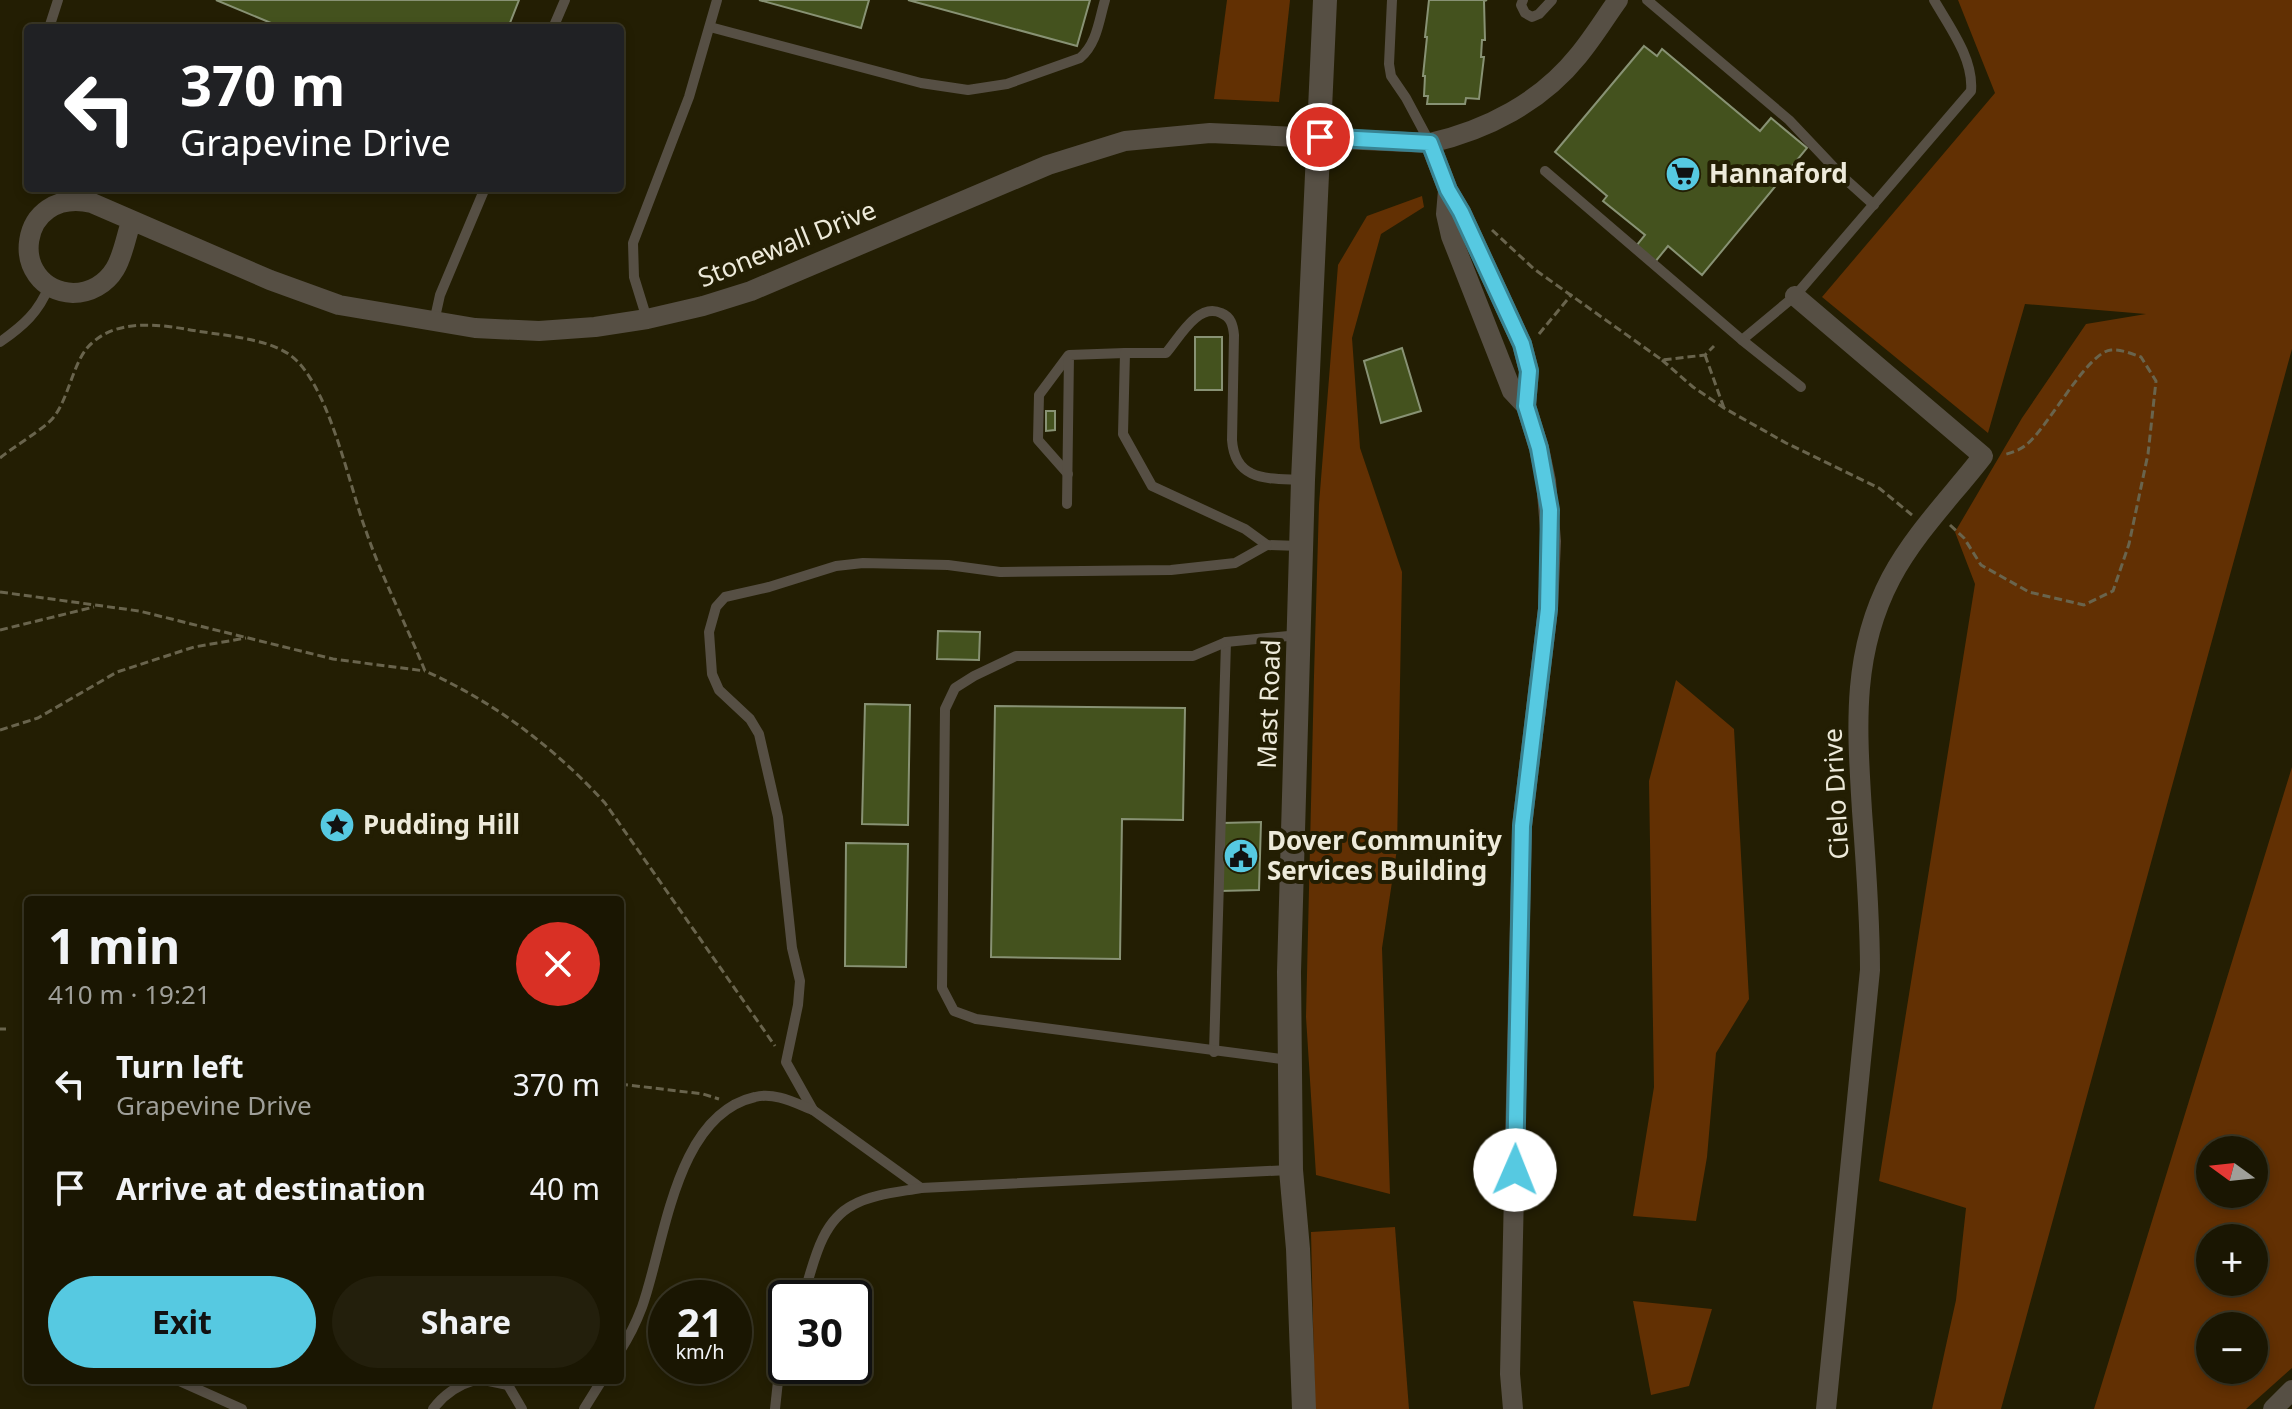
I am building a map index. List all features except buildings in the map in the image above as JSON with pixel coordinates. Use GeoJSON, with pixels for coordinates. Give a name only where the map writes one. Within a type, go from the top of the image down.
{"type":"FeatureCollection","features":[{"type":"Feature","properties":{"kind":"street","name":"Mast Road"},"geometry":{"type":"LineString","coordinates":[[1304,1409],[1298,1249],[1291,1170],[1289,972],[1300,546],[1325,0]]}},
{"type":"Feature","properties":{"kind":"street"},"geometry":{"type":"LineString","coordinates":[[1513,1409],[1510,1359],[1521,863],[1528,763],[1548,609],[1551,541],[1546,481],[1539,448],[1526,406],[1512,391],[1451,236],[1446,214],[1448,190],[1430,143],[1454,137],[1513,112],[1551,85],[1579,55],[1618,0]]}},
{"type":"Feature","properties":{"kind":"street","name":"Stonewall Drive"},"geometry":{"type":"LineString","coordinates":[[49,286],[30,262],[28,246],[31,231],[49,207],[70,194],[270,280],[339,305],[475,328],[539,331],[647,319],[751,291],[982,192],[1087,151],[1125,141],[1210,133],[1430,143]]}},
{"type":"Feature","properties":{"kind":"street"},"geometry":{"type":"LineString","coordinates":[[49,286],[64,292],[79,293],[94,289],[107,280],[116,267],[131,222]]}},
{"type":"Feature","properties":{"kind":"street","name":"Cielo Drive"},"geometry":{"type":"LineString","coordinates":[[1795,296],[1983,456],[1927,526],[1893,575],[1874,617],[1862,659],[1858,734],[1869,910],[1869,983],[1826,1409]]}},
{"type":"Feature","properties":{"kind":"street"},"geometry":{"type":"LineString","coordinates":[[2273,1409],[2292,1390]]}},
{"type":"Feature","properties":{"kind":"lane"},"geometry":{"type":"LineString","coordinates":[[50,24],[58,0]]}},
{"type":"Feature","properties":{"kind":"lane"},"geometry":{"type":"LineString","coordinates":[[555,24],[565,0]]}},
{"type":"Feature","properties":{"kind":"lane"},"geometry":{"type":"LineString","coordinates":[[647,319],[634,277],[633,243],[689,97],[717,0]]}},
{"type":"Feature","properties":{"kind":"lane"},"geometry":{"type":"LineString","coordinates":[[710,27],[921,83],[968,90],[1007,84],[1080,58],[1088,51],[1095,37],[1105,0]]}},
{"type":"Feature","properties":{"kind":"lane"},"geometry":{"type":"LineString","coordinates":[[1392,0],[1391,76],[1430,143]]}},
{"type":"Feature","properties":{"kind":"lane"},"geometry":{"type":"LineString","coordinates":[[1523,0],[1521,5],[1525,13],[1532,17],[1552,0]]}},
{"type":"Feature","properties":{"kind":"lane"},"geometry":{"type":"LineString","coordinates":[[1647,0],[1789,120],[1874,205]]}},
{"type":"Feature","properties":{"kind":"lane"},"geometry":{"type":"LineString","coordinates":[[1742,340],[1795,296],[1971,91],[1968,65],[1934,0]]}},
{"type":"Feature","properties":{"kind":"lane"},"geometry":{"type":"LineString","coordinates":[[1545,171],[1801,387]]}},
{"type":"Feature","properties":{"kind":"lane"},"geometry":{"type":"LineString","coordinates":[[434,322],[440,295],[483,192]]}},
{"type":"Feature","properties":{"kind":"lane"},"geometry":{"type":"LineString","coordinates":[[0,342],[35,313],[49,286]]}},
{"type":"Feature","properties":{"kind":"lane"},"geometry":{"type":"LineString","coordinates":[[1069,355],[1166,353],[1199,315],[1211,311],[1225,315],[1234,327],[1232,440],[1235,457],[1245,470],[1258,477],[1303,480]]}},
{"type":"Feature","properties":{"kind":"lane"},"geometry":{"type":"LineString","coordinates":[[1125,353],[1123,434],[1152,486],[1245,529],[1267,545]]}},
{"type":"Feature","properties":{"kind":"lane"},"geometry":{"type":"LineString","coordinates":[[1068,474],[1038,440],[1039,395],[1069,355]]}},
{"type":"Feature","properties":{"kind":"lane"},"geometry":{"type":"LineString","coordinates":[[1067,504],[1069,355]]}},
{"type":"Feature","properties":{"kind":"lane"},"geometry":{"type":"LineString","coordinates":[[813,1110],[786,1062],[800,981],[792,948],[778,817],[766,754],[750,719],[719,690],[712,674],[709,632],[716,607],[725,597],[836,566],[863,563],[948,565],[1000,572],[1171,570],[1235,563],[1267,545],[1300,546]]}},
{"type":"Feature","properties":{"kind":"lane"},"geometry":{"type":"LineString","coordinates":[[1289,1060],[976,1019],[954,1011],[942,988],[945,709],[955,688],[1016,656],[1193,656],[1226,642],[1299,635]]}},
{"type":"Feature","properties":{"kind":"lane"},"geometry":{"type":"LineString","coordinates":[[1214,1052],[1226,642]]}},
{"type":"Feature","properties":{"kind":"lane"},"geometry":{"type":"LineString","coordinates":[[624,1344],[643,1305],[672,1200],[689,1158],[704,1130],[717,1116],[736,1104],[757,1096],[777,1097],[813,1110],[921,1188]]}},
{"type":"Feature","properties":{"kind":"lane"},"geometry":{"type":"LineString","coordinates":[[809,1280],[822,1239],[835,1219],[852,1205],[921,1188],[1291,1170]]}},
{"type":"Feature","properties":{"kind":"lane"},"geometry":{"type":"LineString","coordinates":[[186,1384],[242,1409]]}},
{"type":"Feature","properties":{"kind":"lane"},"geometry":{"type":"LineString","coordinates":[[433,1409],[461,1384]]}},
{"type":"Feature","properties":{"kind":"lane"},"geometry":{"type":"LineString","coordinates":[[508,1384],[522,1409]]}},
{"type":"Feature","properties":{"kind":"lane"},"geometry":{"type":"LineString","coordinates":[[584,1409],[600,1384]]}},
{"type":"Feature","properties":{"kind":"lane"},"geometry":{"type":"LineString","coordinates":[[775,1409],[778,1384]]}},
{"type":"Feature","properties":{"kind":"path"},"geometry":{"type":"LineString","coordinates":[[1485,225],[1534,269],[1662,360],[1693,387],[1786,443],[1879,488],[1916,518]]}},
{"type":"Feature","properties":{"kind":"path"},"geometry":{"type":"LineString","coordinates":[[1536,336],[1547,327],[1572,294]]}},
{"type":"Feature","properties":{"kind":"path"},"geometry":{"type":"LineString","coordinates":[[0,458],[52,420],[69,390],[82,356],[92,342],[115,331],[137,325],[159,325],[275,346],[293,357],[307,374],[335,431],[366,532],[425,671]]}},
{"type":"Feature","properties":{"kind":"path"},"geometry":{"type":"LineString","coordinates":[[1662,360],[1705,355],[1714,346]]}},
{"type":"Feature","properties":{"kind":"path"},"geometry":{"type":"LineString","coordinates":[[1945,521],[1964,538],[1981,565],[2029,592],[2084,605],[2113,591],[2129,544],[2148,454],[2156,381],[2141,357],[2111,350],[2100,353],[2037,435],[2023,448],[1996,458]]}},
{"type":"Feature","properties":{"kind":"path"},"geometry":{"type":"LineString","coordinates":[[1705,355],[1724,408]]}},
{"type":"Feature","properties":{"kind":"path"},"geometry":{"type":"LineString","coordinates":[[0,592],[139,611],[333,659],[425,671],[451,682],[521,727],[581,777],[605,803],[786,1062]]}},
{"type":"Feature","properties":{"kind":"path"},"geometry":{"type":"LineString","coordinates":[[0,630],[97,606]]}},
{"type":"Feature","properties":{"kind":"path"},"geometry":{"type":"LineString","coordinates":[[0,730],[38,718],[117,672],[194,647],[250,638]]}},
{"type":"Feature","properties":{"kind":"path"},"geometry":{"type":"LineString","coordinates":[[0,1029],[6,1029]]}},
{"type":"Feature","properties":{"kind":"path"},"geometry":{"type":"LineString","coordinates":[[624,1084],[703,1094],[736,1104]]}},
{"type":"Feature","properties":{"kind":"shaded area"},"geometry":{"type":"Polygon","coordinates":[[[1227,0],[1290,0],[1279,102],[1214,99],[1227,0]]]}},
{"type":"Feature","properties":{"kind":"shaded area"},"geometry":{"type":"Polygon","coordinates":[[[1958,0],[2292,0],[2292,349],[2001,1409],[1932,1409],[1956,1300],[1966,1208],[1879,1181],[1975,584],[1955,532],[2022,418],[2086,324],[2146,314],[2025,304],[1988,433],[1822,297],[1995,93],[1958,0]]]}},
{"type":"Feature","properties":{"kind":"shaded area"},"geometry":{"type":"Polygon","coordinates":[[[1422,196],[1424,207],[1381,234],[1352,338],[1360,448],[1402,572],[1397,849],[1382,948],[1390,1194],[1316,1175],[1306,1017],[1319,504],[1338,265],[1367,216],[1422,196]]]}},
{"type":"Feature","properties":{"kind":"shaded area"},"geometry":{"type":"Polygon","coordinates":[[[1676,680],[1734,729],[1749,999],[1716,1053],[1707,1157],[1696,1221],[1633,1216],[1654,1087],[1649,781],[1676,680]]]}},
{"type":"Feature","properties":{"kind":"shaded area"},"geometry":{"type":"Polygon","coordinates":[[[2292,767],[2292,1368],[2246,1409],[2094,1409],[2292,767]]]}},
{"type":"Feature","properties":{"kind":"shaded area"},"geometry":{"type":"Polygon","coordinates":[[[1395,1227],[1409,1409],[1315,1409],[1311,1232],[1395,1227]]]}},
{"type":"Feature","properties":{"kind":"shaded area"},"geometry":{"type":"Polygon","coordinates":[[[1633,1301],[1712,1309],[1689,1386],[1651,1395],[1633,1301]]]}},
{"type":"Feature","properties":{"kind":"place","name":"Hannaford"},"geometry":{"type":"Point","coordinates":[1683,174]}},
{"type":"Feature","properties":{"kind":"place","name":"Pudding Hill"},"geometry":{"type":"Point","coordinates":[337,825]}},
{"type":"Feature","properties":{"kind":"place","name":"Dover Community Services Building"},"geometry":{"type":"Point","coordinates":[1241,856]}},
{"type":"Feature","properties":{"kind":"route"},"geometry":{"type":"LineString","coordinates":[[1320,137],[1430,143],[1448,190],[1522,344],[1529,371],[1526,406],[1546,481],[1551,541],[1548,609],[1522,826],[1515,1170]]}}]}
